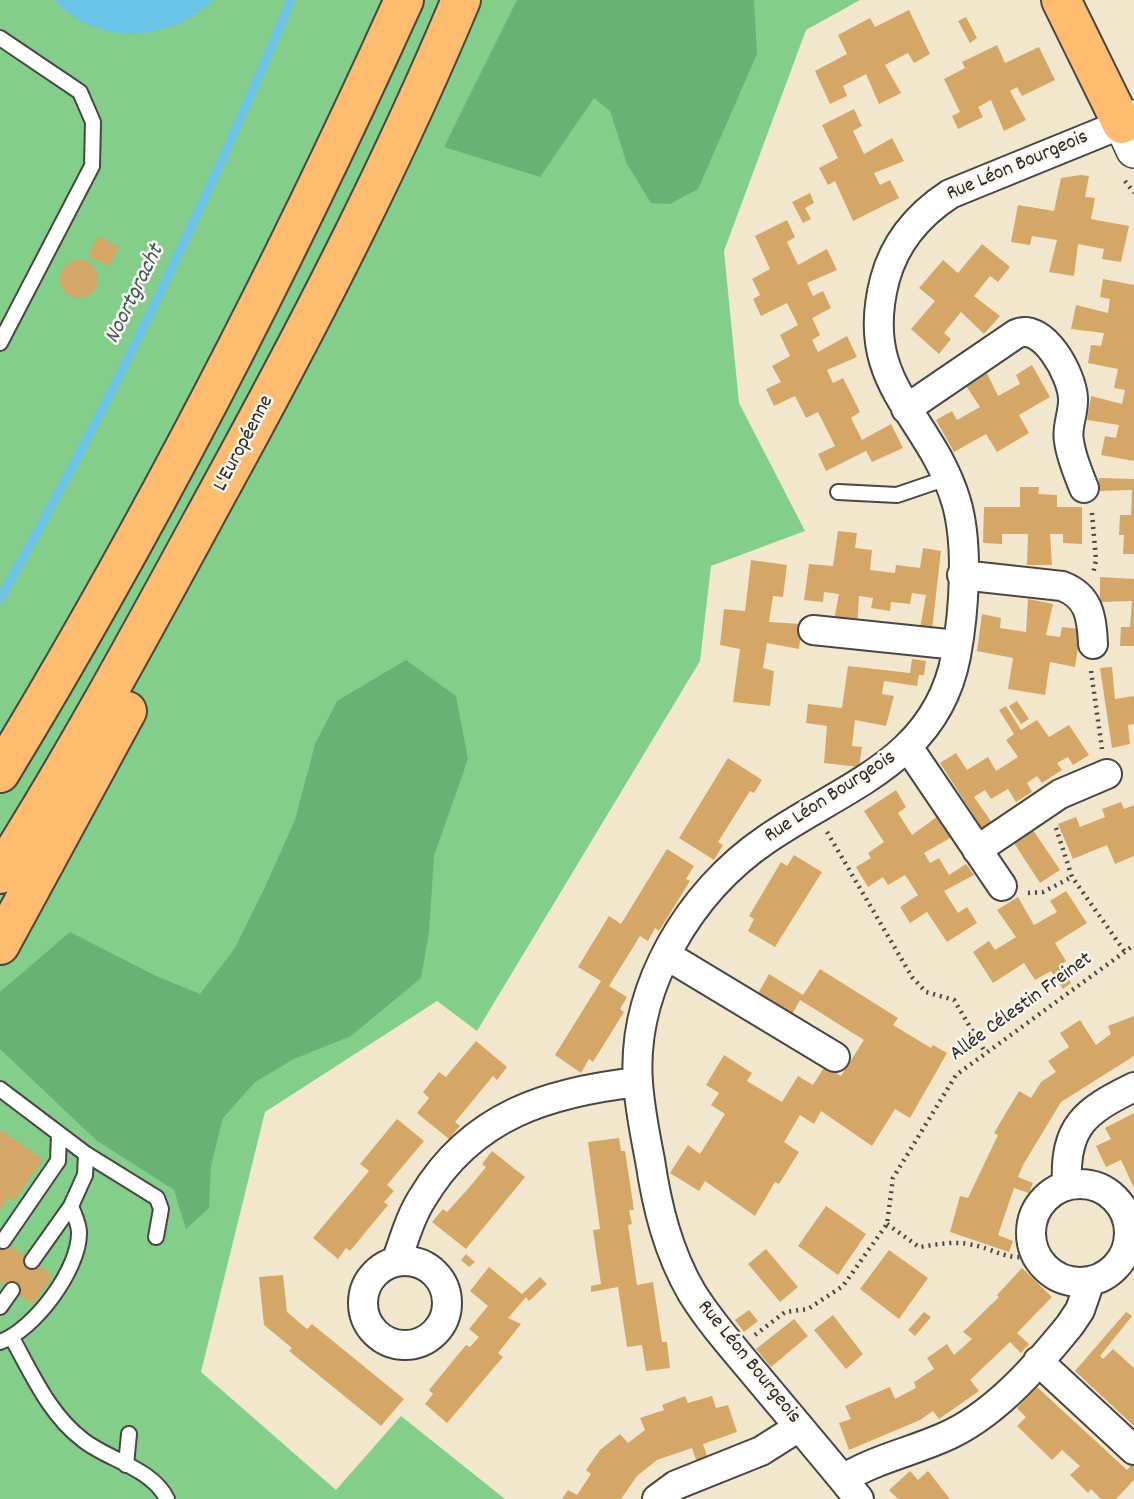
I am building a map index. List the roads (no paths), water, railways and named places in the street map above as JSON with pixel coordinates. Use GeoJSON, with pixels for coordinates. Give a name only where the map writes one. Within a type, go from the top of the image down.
{"type":"FeatureCollection","features":[{"type":"Feature","properties":{"kind":"highway"},"geometry":{"type":"LineString","coordinates":[[0,773],[125,561],[202,419],[295,233],[404,0]]}},
{"type":"Feature","properties":{"kind":"highway","name":"L'Européenne"},"geometry":{"type":"LineString","coordinates":[[0,874],[120,673],[236,459],[340,261],[461,0]]}},
{"type":"Feature","properties":{"kind":"highway"},"geometry":{"type":"LineString","coordinates":[[340,261],[461,59],[487,0]]}},
{"type":"Feature","properties":{"kind":"highway"},"geometry":{"type":"LineString","coordinates":[[1062,0],[1128,143]]}},
{"type":"Feature","properties":{"kind":"highway"},"geometry":{"type":"LineString","coordinates":[[1091,0],[1134,87]]}},
{"type":"Feature","properties":{"kind":"highway"},"geometry":{"type":"LineString","coordinates":[[0,945],[162,642],[236,459]]}},
{"type":"Feature","properties":{"kind":"street","name":"Rue Léon Bourgeois"},"geometry":{"type":"LineString","coordinates":[[851,1489],[735,1350],[692,1292],[667,1238],[655,1193],[638,1082],[645,1007],[666,955],[699,902],[723,874],[754,848],[879,772],[908,747],[936,711],[949,677],[957,645],[962,575],[960,514],[947,478],[883,364],[878,331],[886,277],[907,232],[926,211],[961,189],[1128,143]]}},
{"type":"Feature","properties":{"kind":"street"},"geometry":{"type":"LineString","coordinates":[[906,409],[1016,334],[1022,331],[1035,332],[1049,346],[1073,395],[1068,440],[1084,488]]}},
{"type":"Feature","properties":{"kind":"street"},"geometry":{"type":"LineString","coordinates":[[962,575],[1062,586],[1073,590],[1087,606],[1092,619],[1093,644]]}},
{"type":"Feature","properties":{"kind":"street"},"geometry":{"type":"LineString","coordinates":[[813,630],[957,645]]}},
{"type":"Feature","properties":{"kind":"street"},"geometry":{"type":"LineString","coordinates":[[908,747],[1002,886]]}},
{"type":"Feature","properties":{"kind":"street"},"geometry":{"type":"LineString","coordinates":[[977,850],[1047,802],[1107,774]]}},
{"type":"Feature","properties":{"kind":"street"},"geometry":{"type":"LineString","coordinates":[[666,955],[835,1057]]}},
{"type":"Feature","properties":{"kind":"street"},"geometry":{"type":"LineString","coordinates":[[396,1262],[412,1216],[432,1182],[460,1151],[489,1127],[523,1107],[557,1095],[638,1082]]}},
{"type":"Feature","properties":{"kind":"street"},"geometry":{"type":"LineString","coordinates":[[1067,1185],[1066,1165],[1080,1123],[1096,1106],[1134,1087]]}},
{"type":"Feature","properties":{"kind":"street"},"geometry":{"type":"LineString","coordinates":[[1086,1184],[1105,1190],[1120,1203],[1128,1221],[1129,1241],[1122,1259],[1108,1273],[1090,1281],[1077,1282],[1059,1277],[1048,1270],[1037,1256],[1031,1230],[1036,1210],[1049,1195],[1067,1185],[1086,1184]]}},
{"type":"Feature","properties":{"kind":"street"},"geometry":{"type":"LineString","coordinates":[[851,1489],[868,1466],[958,1430],[991,1407],[1038,1361],[1076,1317],[1090,1281]]}},
{"type":"Feature","properties":{"kind":"street"},"geometry":{"type":"LineString","coordinates":[[1038,1361],[1134,1450]]}},
{"type":"Feature","properties":{"kind":"street"},"geometry":{"type":"LineString","coordinates":[[657,1499],[676,1485],[761,1451],[799,1427]]}},
{"type":"Feature","properties":{"kind":"lane"},"geometry":{"type":"LineString","coordinates":[[0,38],[80,93],[93,122],[92,166],[0,343]]}},
{"type":"Feature","properties":{"kind":"lane"},"geometry":{"type":"LineString","coordinates":[[838,492],[897,495],[947,478]]}},
{"type":"Feature","properties":{"kind":"lane"},"geometry":{"type":"LineString","coordinates":[[0,1089],[86,1154],[157,1198],[161,1209],[156,1237]]}},
{"type":"Feature","properties":{"kind":"lane"},"geometry":{"type":"LineString","coordinates":[[3,1241],[58,1161],[59,1133]]}},
{"type":"Feature","properties":{"kind":"lane"},"geometry":{"type":"LineString","coordinates":[[32,1261],[71,1206],[85,1175],[86,1154]]}},
{"type":"Feature","properties":{"kind":"lane"},"geometry":{"type":"LineString","coordinates":[[71,1206],[79,1231],[75,1260],[41,1312],[6,1340],[50,1408],[83,1441],[147,1476],[167,1499]]}},
{"type":"Feature","properties":{"kind":"lane"},"geometry":{"type":"LineString","coordinates":[[0,1307],[12,1290]]}},
{"type":"Feature","properties":{"kind":"lane"},"geometry":{"type":"LineString","coordinates":[[126,1465],[129,1434]]}},
{"type":"Feature","properties":{"kind":"water"},"geometry":{"type":"Polygon","coordinates":[[[54,0],[213,0],[176,25],[133,33],[111,32],[91,25],[71,15],[54,0]]]}},
{"type":"Feature","properties":{"kind":"waterway","name":"Noortgracht"},"geometry":{"type":"LineString","coordinates":[[0,599],[118,379],[225,153],[291,0]]}}]}
